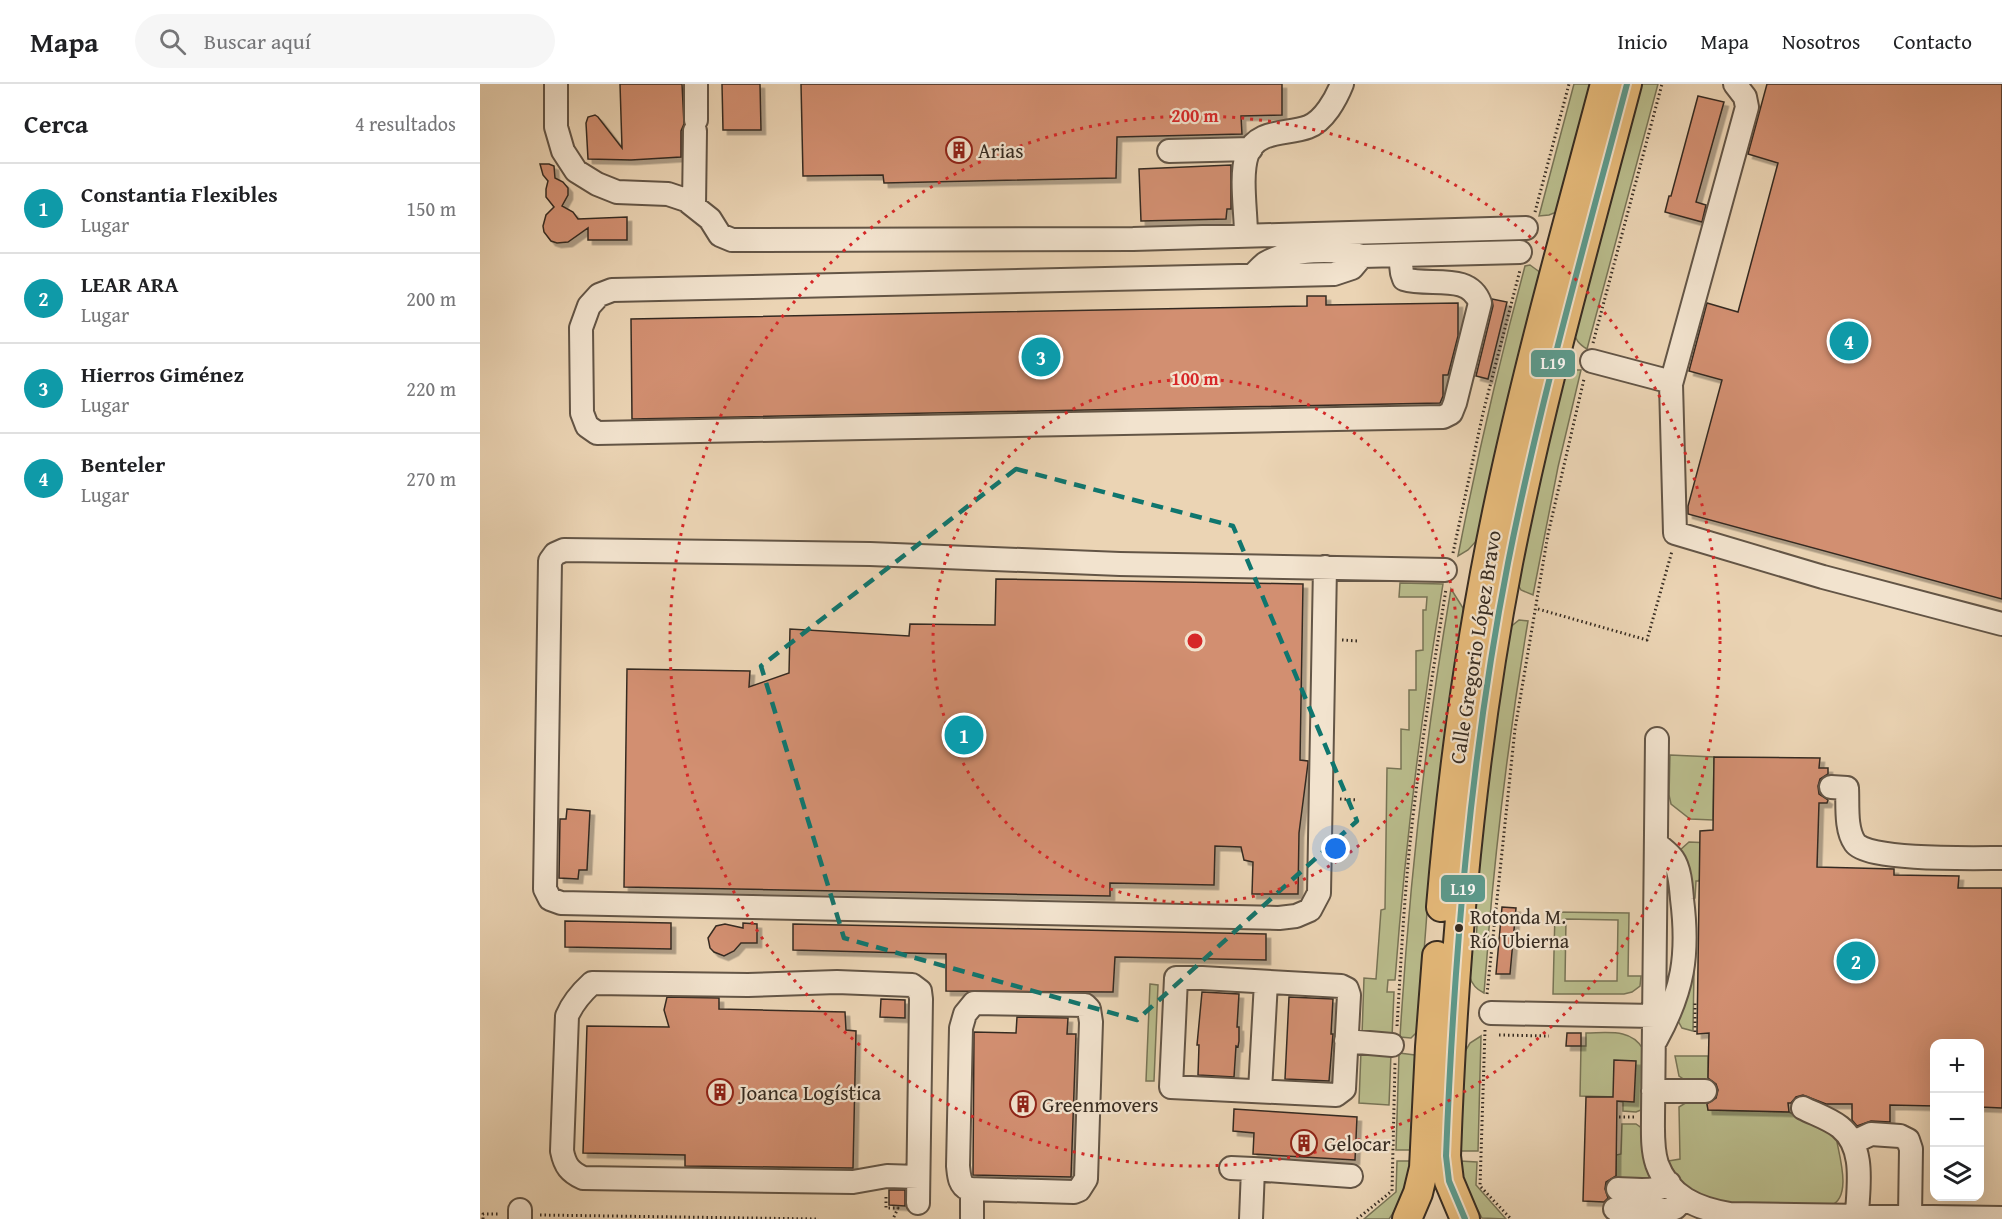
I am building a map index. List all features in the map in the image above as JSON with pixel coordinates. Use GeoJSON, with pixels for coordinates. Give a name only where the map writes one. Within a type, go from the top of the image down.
{"type":"FeatureCollection","features":[{"type":"Feature","properties":{"kind":"main road","name":"Calle Gregorio López Bravo"},"geometry":{"type":"LineString","coordinates":[[1407,1219],[1418,1193],[1424,1168],[1430,1047],[1446,845],[1460,730],[1485,574],[1521,402],[1605,84]]}},
{"type":"Feature","properties":{"kind":"main road","name":"Calle Gregorio López Bravo"},"geometry":{"type":"LineString","coordinates":[[1464,1219],[1449,1181],[1446,1156],[1457,945],[1479,744],[1501,602],[1525,482],[1549,377],[1627,84]]}},
{"type":"Feature","properties":{"kind":"main road"},"geometry":{"type":"LineString","coordinates":[[1407,1219],[1422,1210],[1437,1208],[1464,1219]]}},
{"type":"Feature","properties":{"kind":"lane"},"geometry":{"type":"LineString","coordinates":[[556,84],[556,127],[563,151],[576,171],[597,184],[617,192],[668,194],[686,200],[710,219],[720,235],[742,242],[1133,239],[1526,228]]}},
{"type":"Feature","properties":{"kind":"lane"},"geometry":{"type":"LineString","coordinates":[[694,206],[696,84]]}},
{"type":"Feature","properties":{"kind":"lane"},"geometry":{"type":"LineString","coordinates":[[1246,235],[1245,171],[1247,156],[1251,149],[1264,136],[1309,127],[1324,115],[1342,84]]}},
{"type":"Feature","properties":{"kind":"lane"},"geometry":{"type":"LineString","coordinates":[[1735,84],[1745,97],[1747,107],[1671,384],[1675,533],[2002,624]]}},
{"type":"Feature","properties":{"kind":"lane"},"geometry":{"type":"LineString","coordinates":[[1169,151],[1251,149]]}},
{"type":"Feature","properties":{"kind":"lane"},"geometry":{"type":"LineString","coordinates":[[1400,255],[1404,279],[1415,282],[1464,285],[1477,296],[1480,303],[1455,403],[1451,413],[1443,417],[597,433],[587,426],[582,413],[581,328],[589,306],[599,295],[612,290],[1252,276],[1265,264],[1296,253],[1348,252],[1362,256],[1400,255],[1520,252]]}},
{"type":"Feature","properties":{"kind":"lane"},"geometry":{"type":"LineString","coordinates":[[1590,360],[1664,380],[1671,384]]}},
{"type":"Feature","properties":{"kind":"lane"},"geometry":{"type":"LineString","coordinates":[[1325,567],[1318,893],[1310,910],[1296,916],[561,903],[550,899],[545,889],[550,561],[555,554],[564,550],[870,554],[1120,564],[1325,567],[1445,570]]}},
{"type":"Feature","properties":{"kind":"lane"},"geometry":{"type":"LineString","coordinates":[[1657,740],[1654,1146],[1657,1164],[1676,1191]]}},
{"type":"Feature","properties":{"kind":"lane"},"geometry":{"type":"LineString","coordinates":[[1831,787],[1847,788],[1850,830],[1856,844],[1865,850],[1926,857],[2002,858]]}},
{"type":"Feature","properties":{"kind":"lane"},"geometry":{"type":"LineString","coordinates":[[1653,1044],[1677,997],[1686,935],[1682,894],[1676,866],[1672,858],[1656,843]]}},
{"type":"Feature","properties":{"kind":"lane"},"geometry":{"type":"LineString","coordinates":[[1176,978],[1341,986],[1347,989],[1349,994],[1346,1041],[1344,1089],[1336,1095],[1171,1087],[1176,978]]}},
{"type":"Feature","properties":{"kind":"lane"},"geometry":{"type":"LineString","coordinates":[[918,1177],[887,1176],[853,1182],[764,1182],[583,1178],[572,1173],[565,1164],[562,1151],[567,1016],[572,1005],[592,983],[748,985],[837,982],[912,985],[920,991],[921,999],[918,1203]]}},
{"type":"Feature","properties":{"kind":"lane"},"geometry":{"type":"LineString","coordinates":[[1260,1091],[1266,982]]}},
{"type":"Feature","properties":{"kind":"lane"},"geometry":{"type":"LineString","coordinates":[[974,1003],[1084,1005],[1089,1010],[1091,1022],[1086,1179],[1083,1185],[1074,1192],[972,1189],[964,1187],[959,1179],[958,1166],[961,1028],[965,1014],[974,1003]]}},
{"type":"Feature","properties":{"kind":"lane"},"geometry":{"type":"LineString","coordinates":[[1488,1013],[1654,1016]]}},
{"type":"Feature","properties":{"kind":"lane"},"geometry":{"type":"LineString","coordinates":[[1346,1041],[1392,1045]]}},
{"type":"Feature","properties":{"kind":"lane"},"geometry":{"type":"LineString","coordinates":[[1653,1091],[1705,1091]]}},
{"type":"Feature","properties":{"kind":"lane"},"geometry":{"type":"LineString","coordinates":[[1803,1108],[1840,1127],[1854,1142],[1858,1167],[1857,1215]]}},
{"type":"Feature","properties":{"kind":"lane"},"geometry":{"type":"LineString","coordinates":[[1854,1142],[1871,1134],[1900,1136],[1908,1140],[1911,1149],[1910,1216]]}},
{"type":"Feature","properties":{"kind":"lane"},"geometry":{"type":"LineString","coordinates":[[1251,1219],[1242,1169],[1352,1176]]}},
{"type":"Feature","properties":{"kind":"lane"},"geometry":{"type":"LineString","coordinates":[[1616,1199],[1665,1187],[1676,1191],[1708,1211],[1730,1214],[2002,1218]]}},
{"type":"Feature","properties":{"kind":"lane"},"geometry":{"type":"LineString","coordinates":[[972,1189],[972,1218]]}},
{"type":"Feature","properties":{"kind":"path"},"geometry":{"type":"LineString","coordinates":[[1511,1219],[1480,1186],[1485,1035],[1515,729],[1548,534],[1590,360],[1662,84]]}},
{"type":"Feature","properties":{"kind":"path"},"geometry":{"type":"LineString","coordinates":[[1538,609],[1647,640],[1672,556],[1675,533]]}},
{"type":"Feature","properties":{"kind":"path"},"geometry":{"type":"LineString","coordinates":[[1485,1035],[1550,1036]]}},
{"type":"Feature","properties":{"kind":"path"},"geometry":{"type":"LineString","coordinates":[[520,1215],[819,1219]]}},
{"type":"Feature","properties":{"kind":"highlighted area"},"geometry":{"type":"Polygon","coordinates":[[[1016,469],[1233,526],[1357,821],[1137,1020],[844,938],[761,666],[1016,469]]]}},
{"type":"Feature","properties":{"kind":"green space"},"geometry":{"type":"Polygon","coordinates":[[[1574,84],[1592,84],[1559,211],[1539,216],[1574,84]]]}},
{"type":"Feature","properties":{"kind":"green space"},"geometry":{"type":"Polygon","coordinates":[[[1639,84],[1658,84],[1587,349],[1578,342],[1574,331],[1639,84]]]}},
{"type":"Feature","properties":{"kind":"green space"},"geometry":{"type":"Polygon","coordinates":[[[1530,265],[1541,273],[1479,538],[1468,550],[1458,556],[1506,338],[1525,266],[1530,265]]]}},
{"type":"Feature","properties":{"kind":"green space"},"geometry":{"type":"Polygon","coordinates":[[[1581,370],[1558,467],[1533,595],[1521,590],[1517,583],[1562,373],[1581,370]]]}},
{"type":"Feature","properties":{"kind":"green space"},"geometry":{"type":"Polygon","coordinates":[[[1400,583],[1443,584],[1414,782],[1395,980],[1388,980],[1387,992],[1394,992],[1392,1037],[1362,1035],[1364,978],[1376,979],[1381,910],[1385,909],[1387,768],[1401,769],[1401,729],[1409,730],[1409,690],[1416,690],[1416,651],[1423,650],[1423,610],[1426,610],[1427,597],[1399,597],[1400,583]]]}},
{"type":"Feature","properties":{"kind":"green space"},"geometry":{"type":"Polygon","coordinates":[[[1451,589],[1463,608],[1464,616],[1433,833],[1418,1031],[1411,1038],[1400,1037],[1419,813],[1433,701],[1451,589]]]}},
{"type":"Feature","properties":{"kind":"green space"},"geometry":{"type":"Polygon","coordinates":[[[1519,620],[1528,621],[1505,780],[1488,940],[1476,939],[1477,926],[1471,925],[1476,870],[1508,629],[1519,620]]]}},
{"type":"Feature","properties":{"kind":"green space"},"geometry":{"type":"Polygon","coordinates":[[[1670,755],[1714,757],[1713,820],[1690,819],[1671,804],[1669,795],[1670,755]]]}},
{"type":"Feature","properties":{"kind":"green space"},"geometry":{"type":"Polygon","coordinates":[[[1689,842],[1712,843],[1699,881],[1696,881],[1695,898],[1692,898],[1679,851],[1689,842]]]}},
{"type":"Feature","properties":{"kind":"green space"},"geometry":{"type":"Polygon","coordinates":[[[1555,912],[1629,913],[1628,976],[1641,976],[1640,986],[1624,994],[1553,994],[1555,912]],[[1566,919],[1565,981],[1617,981],[1618,920],[1566,919]]]}},
{"type":"Feature","properties":{"kind":"green space"},"geometry":{"type":"Polygon","coordinates":[[[1469,942],[1488,944],[1484,993],[1477,989],[1470,978],[1469,942]]]}},
{"type":"Feature","properties":{"kind":"green space"},"geometry":{"type":"Polygon","coordinates":[[[1689,970],[1694,970],[1693,1031],[1682,1028],[1677,1019],[1689,970]]]}},
{"type":"Feature","properties":{"kind":"green space"},"geometry":{"type":"Polygon","coordinates":[[[1150,984],[1158,985],[1154,1081],[1146,1081],[1150,984]]]}},
{"type":"Feature","properties":{"kind":"green space"},"geometry":{"type":"Polygon","coordinates":[[[1586,1033],[1618,1033],[1632,1038],[1643,1049],[1641,1110],[1623,1111],[1623,1102],[1617,1101],[1617,1097],[1580,1096],[1581,1046],[1586,1046],[1586,1033]]]}},
{"type":"Feature","properties":{"kind":"green space"},"geometry":{"type":"Polygon","coordinates":[[[1481,1036],[1478,1151],[1460,1151],[1463,1055],[1470,1043],[1481,1036]]]}},
{"type":"Feature","properties":{"kind":"green space"},"geometry":{"type":"Polygon","coordinates":[[[1361,1051],[1391,1053],[1389,1105],[1359,1103],[1361,1051]]]}},
{"type":"Feature","properties":{"kind":"green space"},"geometry":{"type":"Polygon","coordinates":[[[1399,1053],[1415,1055],[1416,1058],[1414,1150],[1396,1150],[1399,1053]]]}},
{"type":"Feature","properties":{"kind":"green space"},"geometry":{"type":"Polygon","coordinates":[[[1675,1056],[1708,1056],[1708,1082],[1688,1082],[1679,1076],[1675,1056]]]}},
{"type":"Feature","properties":{"kind":"green space"},"geometry":{"type":"Polygon","coordinates":[[[1707,1101],[1708,1110],[1789,1112],[1836,1137],[1843,1175],[1841,1194],[1837,1201],[1830,1206],[1714,1202],[1690,1190],[1678,1178],[1668,1161],[1680,1159],[1679,1107],[1687,1102],[1707,1101]]]}},
{"type":"Feature","properties":{"kind":"green space"},"geometry":{"type":"Polygon","coordinates":[[[1622,1124],[1636,1124],[1643,1129],[1654,1178],[1652,1183],[1616,1184],[1616,1155],[1621,1154],[1622,1124]]]}},
{"type":"Feature","properties":{"kind":"green space"},"geometry":{"type":"Polygon","coordinates":[[[1397,1161],[1413,1161],[1398,1205],[1389,1219],[1364,1219],[1396,1192],[1397,1161]]]}},
{"type":"Feature","properties":{"kind":"green space"},"geometry":{"type":"Polygon","coordinates":[[[1460,1161],[1477,1162],[1476,1185],[1506,1219],[1482,1218],[1465,1186],[1460,1161]]]}},
{"type":"Feature","properties":{"kind":"building"},"geometry":{"type":"Polygon","coordinates":[[[620,84],[682,84],[684,124],[681,131],[681,157],[631,160],[588,159],[586,123],[588,117],[595,115],[598,117],[622,148],[620,84]]]}},
{"type":"Feature","properties":{"kind":"building"},"geometry":{"type":"Polygon","coordinates":[[[722,84],[760,84],[761,130],[723,130],[722,84]]]}},
{"type":"Feature","properties":{"kind":"building","name":"Arias"},"geometry":{"type":"Polygon","coordinates":[[[801,84],[1282,84],[1282,115],[1241,116],[1242,134],[1117,137],[1116,178],[884,183],[883,175],[803,176],[801,84]]]}},
{"type":"Feature","properties":{"kind":"building"},"geometry":{"type":"Polygon","coordinates":[[[1767,84],[2002,84],[2002,599],[1688,514],[1688,506],[1722,380],[1689,371],[1707,303],[1738,312],[1778,163],[1748,154],[1767,84]]]}},
{"type":"Feature","properties":{"kind":"building"},"geometry":{"type":"Polygon","coordinates":[[[1698,96],[1724,102],[1696,202],[1706,205],[1702,222],[1665,212],[1698,96]]]}},
{"type":"Feature","properties":{"kind":"building"},"geometry":{"type":"Polygon","coordinates":[[[540,164],[554,166],[555,178],[568,188],[568,195],[562,206],[573,212],[578,219],[627,217],[627,240],[588,240],[588,228],[568,242],[551,241],[544,232],[543,226],[546,215],[554,207],[546,197],[548,181],[543,175],[540,164]]]}},
{"type":"Feature","properties":{"kind":"building"},"geometry":{"type":"Polygon","coordinates":[[[1231,165],[1231,209],[1227,209],[1226,219],[1141,221],[1139,169],[1231,165]]]}},
{"type":"Feature","properties":{"kind":"building"},"geometry":{"type":"Polygon","coordinates":[[[1307,296],[1326,296],[1326,305],[1458,303],[1458,336],[1448,375],[1443,375],[1443,396],[1440,403],[632,419],[631,319],[1307,306],[1307,296]]]}},
{"type":"Feature","properties":{"kind":"building"},"geometry":{"type":"Polygon","coordinates":[[[1492,299],[1507,302],[1488,379],[1476,376],[1493,306],[1492,299]]]}},
{"type":"Feature","properties":{"kind":"building"},"geometry":{"type":"Polygon","coordinates":[[[996,579],[1303,584],[1300,760],[1308,761],[1308,763],[1299,833],[1298,894],[1252,894],[1253,862],[1244,860],[1241,847],[1215,846],[1214,885],[1110,883],[1110,896],[624,887],[627,669],[750,671],[749,687],[789,673],[790,629],[909,636],[910,624],[995,625],[996,579]]]}},
{"type":"Feature","properties":{"kind":"building"},"geometry":{"type":"Polygon","coordinates":[[[1714,757],[1820,758],[1819,768],[1828,768],[1828,774],[1820,779],[1819,794],[1828,800],[1827,803],[1819,803],[1817,867],[1894,869],[1894,875],[1959,876],[1958,888],[2002,888],[2002,1108],[1984,1107],[1984,1039],[1930,1039],[1930,1106],[1890,1105],[1890,1122],[1871,1121],[1857,1126],[1852,1120],[1852,1104],[1826,1104],[1803,1095],[1788,1103],[1789,1112],[1708,1110],[1707,1104],[1716,1098],[1718,1090],[1716,1084],[1708,1078],[1709,1033],[1697,1034],[1700,831],[1713,830],[1714,757]]]}},
{"type":"Feature","properties":{"kind":"building"},"geometry":{"type":"Polygon","coordinates":[[[567,809],[590,811],[587,870],[579,870],[578,879],[559,878],[560,819],[566,819],[567,809]]]}},
{"type":"Feature","properties":{"kind":"building"},"geometry":{"type":"Polygon","coordinates":[[[1502,907],[1516,908],[1510,974],[1496,974],[1502,907]]]}},
{"type":"Feature","properties":{"kind":"building"},"geometry":{"type":"Polygon","coordinates":[[[565,921],[671,923],[671,949],[565,947],[565,921]]]}},
{"type":"Feature","properties":{"kind":"building"},"geometry":{"type":"Polygon","coordinates":[[[743,923],[757,924],[757,943],[741,943],[734,951],[724,956],[710,948],[708,938],[716,926],[725,924],[743,928],[743,923]]]}},
{"type":"Feature","properties":{"kind":"building"},"geometry":{"type":"Polygon","coordinates":[[[793,924],[1266,934],[1266,960],[1115,957],[1113,992],[946,991],[946,954],[793,950],[793,924]]]}},
{"type":"Feature","properties":{"kind":"building"},"geometry":{"type":"Polygon","coordinates":[[[1202,992],[1239,994],[1237,1027],[1239,1027],[1239,1041],[1238,1047],[1236,1046],[1234,1077],[1198,1075],[1199,1045],[1197,1045],[1202,992]]]}},
{"type":"Feature","properties":{"kind":"building","name":"Joanca Logística"},"geometry":{"type":"Polygon","coordinates":[[[667,997],[719,998],[719,1009],[845,1012],[846,1030],[856,1031],[853,1168],[685,1166],[685,1155],[583,1153],[587,1026],[669,1027],[664,1010],[667,997]]]}},
{"type":"Feature","properties":{"kind":"building"},"geometry":{"type":"Polygon","coordinates":[[[1289,997],[1333,999],[1329,1081],[1285,1079],[1289,997]]]}},
{"type":"Feature","properties":{"kind":"building"},"geometry":{"type":"Polygon","coordinates":[[[881,999],[905,1000],[905,1018],[880,1017],[881,999]]]}},
{"type":"Feature","properties":{"kind":"building","name":"Greenmovers"},"geometry":{"type":"Polygon","coordinates":[[[1017,1017],[1068,1018],[1067,1034],[1076,1034],[1071,1177],[973,1175],[974,1032],[1016,1033],[1017,1017]]]}},
{"type":"Feature","properties":{"kind":"building"},"geometry":{"type":"Polygon","coordinates":[[[1567,1033],[1581,1033],[1581,1046],[1566,1046],[1567,1033]]]}},
{"type":"Feature","properties":{"kind":"building"},"geometry":{"type":"Polygon","coordinates":[[[1614,1060],[1636,1061],[1634,1102],[1617,1101],[1616,1176],[1606,1182],[1605,1189],[1608,1198],[1604,1202],[1583,1201],[1586,1097],[1613,1097],[1614,1060]]]}},
{"type":"Feature","properties":{"kind":"building","name":"Gelocar"},"geometry":{"type":"Polygon","coordinates":[[[1234,1109],[1357,1117],[1355,1160],[1253,1154],[1254,1133],[1233,1131],[1234,1109]]]}},
{"type":"Feature","properties":{"kind":"building"},"geometry":{"type":"Polygon","coordinates":[[[889,1190],[905,1190],[905,1206],[889,1205],[889,1190]]]}},
{"type":"Feature","properties":{"kind":"transit line","name":"L19"},"geometry":{"type":"LineString","coordinates":[[1465,1219],[1449,1181],[1446,1156],[1459,932],[1483,710],[1508,563],[1534,442],[1627,84]]}},
{"type":"Feature","properties":{"kind":"place","name":"Arias"},"geometry":{"type":"Point","coordinates":[959,150]}},
{"type":"Feature","properties":{"kind":"place","name":"Benteler"},"geometry":{"type":"Point","coordinates":[1849,341]}},
{"type":"Feature","properties":{"kind":"place","name":"Hierros Giménez"},"geometry":{"type":"Point","coordinates":[1041,357]}},
{"type":"Feature","properties":{"kind":"place","name":"Constantia Flexibles"},"geometry":{"type":"Point","coordinates":[964,735]}},
{"type":"Feature","properties":{"kind":"place","name":"Rotonda M. Río Ubierna"},"geometry":{"type":"Point","coordinates":[1459,928]}},
{"type":"Feature","properties":{"kind":"place","name":"LEAR ARA"},"geometry":{"type":"Point","coordinates":[1856,961]}},
{"type":"Feature","properties":{"kind":"place","name":"Joanca Logística"},"geometry":{"type":"Point","coordinates":[720,1092]}},
{"type":"Feature","properties":{"kind":"place","name":"Greenmovers"},"geometry":{"type":"Point","coordinates":[1023,1104]}},
{"type":"Feature","properties":{"kind":"place","name":"Gelocar"},"geometry":{"type":"Point","coordinates":[1304,1143]}}]}
